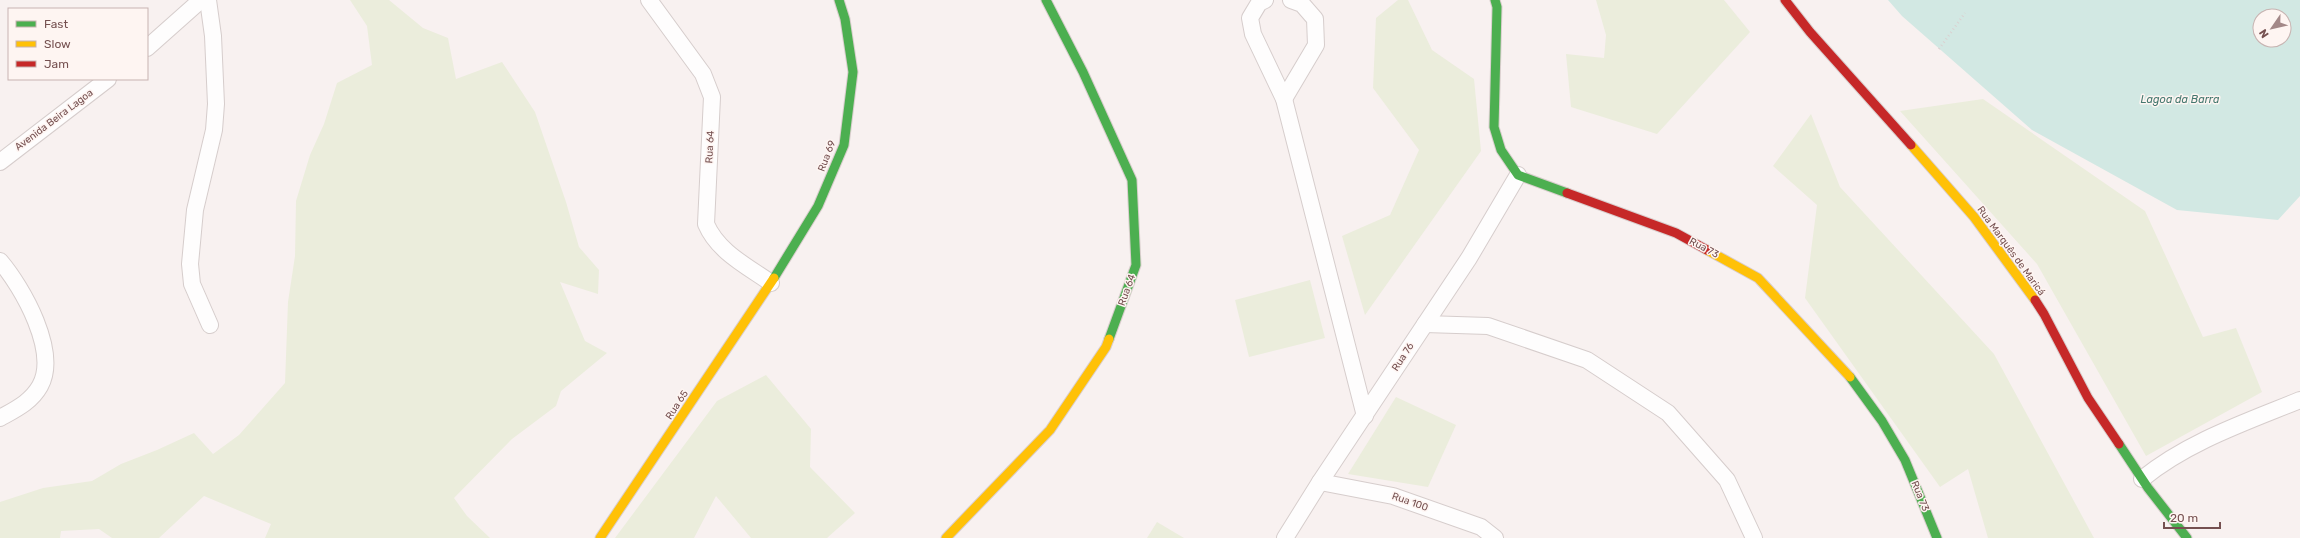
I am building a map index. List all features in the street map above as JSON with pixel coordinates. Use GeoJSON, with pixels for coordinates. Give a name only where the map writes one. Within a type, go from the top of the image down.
{"type":"FeatureCollection","features":[{"type":"Feature","properties":{"kind":"street"},"geometry":{"type":"LineString","coordinates":[[148,47],[201,0]]}},
{"type":"Feature","properties":{"kind":"street"},"geometry":{"type":"LineString","coordinates":[[208,0],[213,36],[216,104],[214,130],[195,210],[190,264],[192,284],[210,325]]}},
{"type":"Feature","properties":{"kind":"street","name":"Rua 64"},"geometry":{"type":"LineString","coordinates":[[650,0],[703,74],[712,97],[706,224],[712,237],[723,249],[771,283]]}},
{"type":"Feature","properties":{"kind":"street","name":"Rua 69"},"geometry":{"type":"LineString","coordinates":[[771,283],[818,206],[844,145],[853,72],[845,19],[839,0]]}},
{"type":"Feature","properties":{"kind":"street","name":"Rua 64"},"geometry":{"type":"LineString","coordinates":[[946,538],[1050,430],[1106,347],[1136,265],[1132,180],[1083,72],[1046,0]]}},
{"type":"Feature","properties":{"kind":"street"},"geometry":{"type":"LineString","coordinates":[[1265,0],[1259,3],[1250,18],[1253,34],[1284,99],[1365,416]]}},
{"type":"Feature","properties":{"kind":"street"},"geometry":{"type":"LineString","coordinates":[[1284,99],[1316,45],[1315,19],[1302,4],[1291,0]]}},
{"type":"Feature","properties":{"kind":"street"},"geometry":{"type":"LineString","coordinates":[[1495,0],[1497,7],[1494,127],[1501,150],[1518,175]]}},
{"type":"Feature","properties":{"kind":"street","name":"Rua Marquês de Maricá"},"geometry":{"type":"LineString","coordinates":[[1785,0],[1810,32],[1974,217],[2010,265],[2044,314],[2088,398],[2142,479],[2187,538]]}},
{"type":"Feature","properties":{"kind":"street","name":"Avenida Beira Lagoa"},"geometry":{"type":"LineString","coordinates":[[0,162],[107,80]]}},
{"type":"Feature","properties":{"kind":"street","name":"Rua 76"},"geometry":{"type":"LineString","coordinates":[[1285,538],[1320,482],[1469,258],[1518,175]]}},
{"type":"Feature","properties":{"kind":"street","name":"Rua 73"},"geometry":{"type":"LineString","coordinates":[[1518,175],[1676,233],[1758,278],[1844,369],[1882,421],[1905,460],[1937,538]]}},
{"type":"Feature","properties":{"kind":"street"},"geometry":{"type":"LineString","coordinates":[[0,261],[13,276],[40,331],[47,365],[40,386],[25,404],[0,418]]}},
{"type":"Feature","properties":{"kind":"street","name":"Rua 65"},"geometry":{"type":"LineString","coordinates":[[600,538],[771,283]]}},
{"type":"Feature","properties":{"kind":"street"},"geometry":{"type":"LineString","coordinates":[[1425,324],[1488,326],[1587,360],[1668,413],[1727,480],[1754,538]]}},
{"type":"Feature","properties":{"kind":"street"},"geometry":{"type":"LineString","coordinates":[[2142,479],[2164,462],[2184,450],[2300,400]]}},
{"type":"Feature","properties":{"kind":"street","name":"Rua 100"},"geometry":{"type":"LineString","coordinates":[[1320,482],[1393,496],[1480,527],[1495,538]]}},
{"type":"Feature","properties":{"kind":"path"},"geometry":{"type":"LineString","coordinates":[[1939,49],[1966,13]]}},
{"type":"Feature","properties":{"kind":"green space"},"geometry":{"type":"Polygon","coordinates":[[[350,0],[389,0],[423,28],[448,38],[456,79],[502,62],[535,112],[566,202],[579,247],[599,270],[598,294],[560,282],[585,341],[607,353],[561,391],[556,406],[512,439],[454,498],[467,516],[490,538],[265,538],[271,524],[204,496],[159,538],[112,538],[99,529],[61,531],[60,538],[0,538],[0,502],[43,488],[92,481],[121,464],[194,433],[213,454],[239,435],[285,383],[288,302],[295,256],[296,201],[310,155],[324,124],[337,83],[372,65],[367,26],[350,0]]]}},
{"type":"Feature","properties":{"kind":"green space"},"geometry":{"type":"Polygon","coordinates":[[[1398,0],[1408,0],[1432,50],[1474,79],[1481,151],[1365,315],[1342,236],[1390,215],[1419,150],[1373,88],[1376,18],[1398,0]]]}},
{"type":"Feature","properties":{"kind":"green space"},"geometry":{"type":"Polygon","coordinates":[[[1596,0],[1724,0],[1750,32],[1657,134],[1571,107],[1566,54],[1604,58],[1606,35],[1596,0]]]}},
{"type":"Feature","properties":{"kind":"green space"},"geometry":{"type":"Polygon","coordinates":[[[1983,99],[2145,211],[2203,337],[2236,328],[2262,392],[2146,456],[2037,264],[1900,111],[1983,99]]]}},
{"type":"Feature","properties":{"kind":"green space"},"geometry":{"type":"Polygon","coordinates":[[[1811,114],[1840,187],[1994,354],[2094,538],[1988,538],[1968,469],[1940,487],[1805,298],[1817,205],[1773,166],[1811,114]]]}},
{"type":"Feature","properties":{"kind":"green space"},"geometry":{"type":"Polygon","coordinates":[[[1310,280],[1325,338],[1249,357],[1235,300],[1310,280]]]}},
{"type":"Feature","properties":{"kind":"green space"},"geometry":{"type":"Polygon","coordinates":[[[766,375],[811,429],[810,467],[855,513],[827,538],[751,538],[716,496],[694,538],[615,538],[717,401],[766,375]]]}},
{"type":"Feature","properties":{"kind":"green space"},"geometry":{"type":"Polygon","coordinates":[[[1396,397],[1456,425],[1428,487],[1348,474],[1396,397]]]}},
{"type":"Feature","properties":{"kind":"green space"},"geometry":{"type":"Polygon","coordinates":[[[1157,522],[1184,538],[1147,538],[1157,522]]]}},
{"type":"Feature","properties":{"kind":"water","name":"Lagoa da Barra"},"geometry":{"type":"Polygon","coordinates":[[[1888,0],[2300,0],[2300,196],[2278,220],[2177,210],[2032,130],[1902,16],[1888,0]]]}},
{"type":"Feature","properties":{"kind":"traffic: fast"},"geometry":{"type":"LineString","coordinates":[[774,278],[818,206],[844,145],[853,72],[845,19],[839,0]]}},
{"type":"Feature","properties":{"kind":"traffic: fast"},"geometry":{"type":"LineString","coordinates":[[1046,0],[1083,72],[1132,180],[1136,265],[1109,339]]}},
{"type":"Feature","properties":{"kind":"traffic: fast"},"geometry":{"type":"LineString","coordinates":[[1495,0],[1497,7],[1494,127],[1501,150],[1518,175],[1567,193]]}},
{"type":"Feature","properties":{"kind":"traffic: fast"},"geometry":{"type":"LineString","coordinates":[[1850,377],[1882,421],[1905,460],[1937,538]]}},
{"type":"Feature","properties":{"kind":"traffic: fast"},"geometry":{"type":"LineString","coordinates":[[2119,444],[2148,488],[2187,538]]}},
{"type":"Feature","properties":{"kind":"traffic: slow"},"geometry":{"type":"LineString","coordinates":[[1911,145],[1974,217],[2035,300]]}},
{"type":"Feature","properties":{"kind":"traffic: slow"},"geometry":{"type":"LineString","coordinates":[[1707,250],[1758,278],[1850,377]]}},
{"type":"Feature","properties":{"kind":"traffic: slow"},"geometry":{"type":"LineString","coordinates":[[600,538],[774,278]]}},
{"type":"Feature","properties":{"kind":"traffic: slow"},"geometry":{"type":"LineString","coordinates":[[946,538],[1050,430],[1106,347],[1109,339]]}},
{"type":"Feature","properties":{"kind":"traffic: jam"},"geometry":{"type":"LineString","coordinates":[[1785,0],[1810,32],[1911,145]]}},
{"type":"Feature","properties":{"kind":"traffic: jam"},"geometry":{"type":"LineString","coordinates":[[1567,193],[1676,233],[1707,250]]}},
{"type":"Feature","properties":{"kind":"traffic: jam"},"geometry":{"type":"LineString","coordinates":[[2035,300],[2044,314],[2088,398],[2119,444]]}}]}
